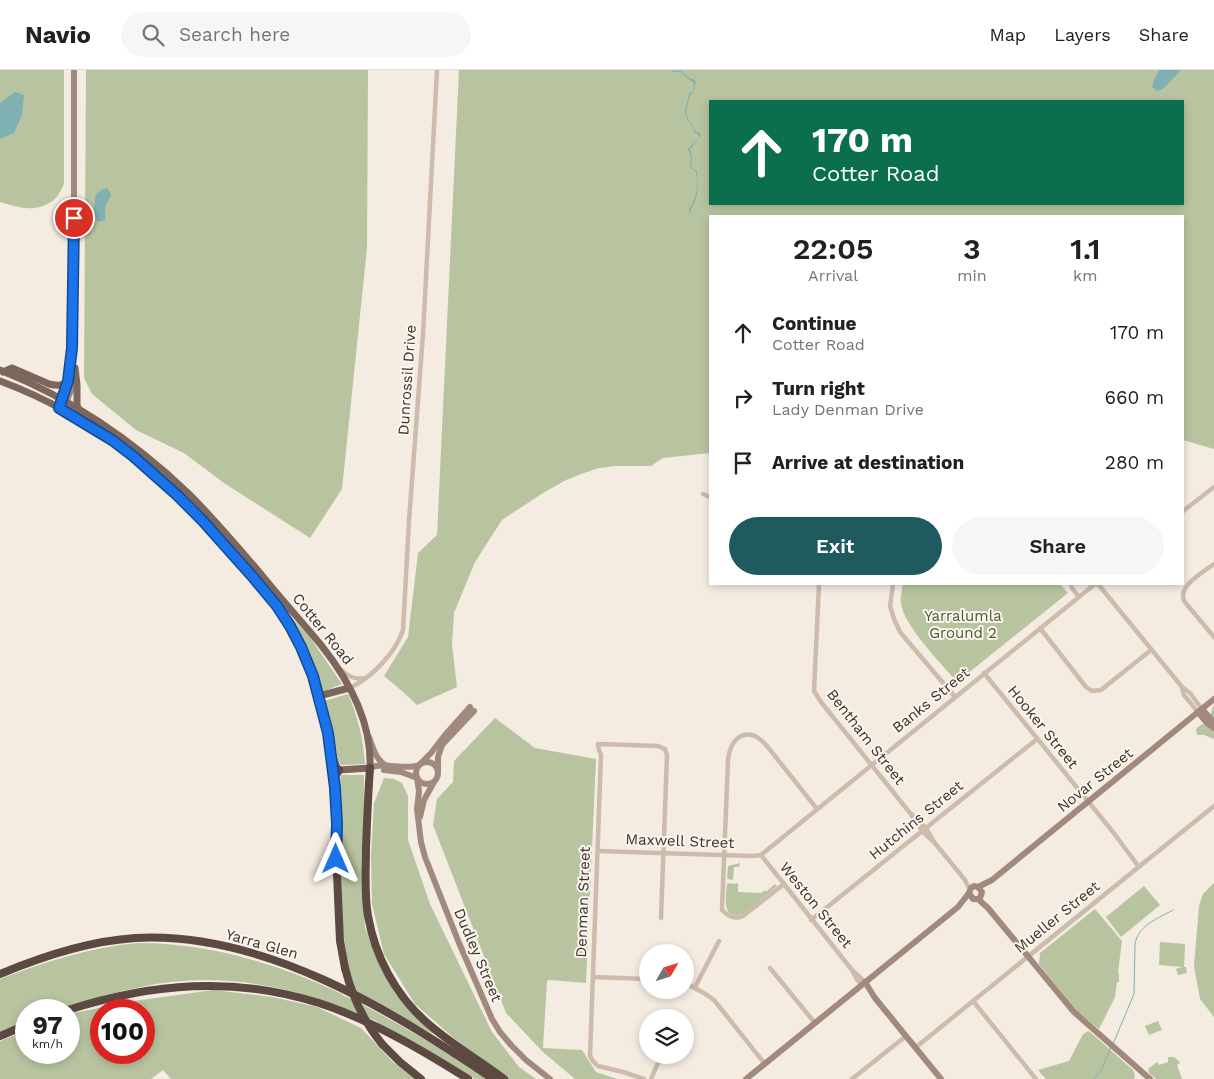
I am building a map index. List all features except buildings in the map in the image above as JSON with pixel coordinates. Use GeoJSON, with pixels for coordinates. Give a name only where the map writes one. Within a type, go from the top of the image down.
{"type":"FeatureCollection","features":[{"type":"Feature","properties":{"kind":"highway"},"geometry":{"type":"LineString","coordinates":[[330,742],[337,824],[336,851],[340,941],[344,968],[356,1003],[366,1022],[382,1044],[421,1079]]}},
{"type":"Feature","properties":{"kind":"highway"},"geometry":{"type":"LineString","coordinates":[[370,768],[366,894],[373,938],[380,957],[400,993],[420,1016],[445,1038],[504,1079]]}},
{"type":"Feature","properties":{"kind":"highway"},"geometry":{"type":"LineString","coordinates":[[335,788],[335,776],[339,770]]}},
{"type":"Feature","properties":{"kind":"highway","name":"Yarra Glen"},"geometry":{"type":"LineString","coordinates":[[0,974],[54,955],[115,940],[156,938],[217,945],[298,968],[342,988],[430,1038],[493,1079]]}},
{"type":"Feature","properties":{"kind":"highway"},"geometry":{"type":"LineString","coordinates":[[80,1007],[153,989],[209,985],[257,988],[298,997],[338,1010],[396,1037],[468,1079]]}},
{"type":"Feature","properties":{"kind":"highway"},"geometry":{"type":"LineString","coordinates":[[0,1036],[15,1030]]}},
{"type":"Feature","properties":{"kind":"main road"},"geometry":{"type":"LineString","coordinates":[[61,409],[68,381],[72,348],[74,70]]}},
{"type":"Feature","properties":{"kind":"main road"},"geometry":{"type":"LineString","coordinates":[[72,348],[79,410]]}},
{"type":"Feature","properties":{"kind":"main road"},"geometry":{"type":"LineString","coordinates":[[2,371],[12,368],[56,386],[61,386],[68,381]]}},
{"type":"Feature","properties":{"kind":"main road"},"geometry":{"type":"LineString","coordinates":[[64,401],[72,388],[75,368]]}},
{"type":"Feature","properties":{"kind":"main road","name":"Cotter Road"},"geometry":{"type":"LineString","coordinates":[[2,371],[64,401],[111,430],[142,453],[188,493],[234,544],[333,661],[350,688],[358,706],[368,743],[370,768]]}},
{"type":"Feature","properties":{"kind":"main road","name":"Cotter Road"},"geometry":{"type":"LineString","coordinates":[[0,381],[32,394],[61,409],[112,440],[177,495],[207,525],[272,600],[296,636],[308,662],[319,696],[335,762],[339,770]]}},
{"type":"Feature","properties":{"kind":"main road"},"geometry":{"type":"LineString","coordinates":[[319,696],[350,688]]}},
{"type":"Feature","properties":{"kind":"main road","name":"Novar Street"},"geometry":{"type":"LineString","coordinates":[[746,1079],[1214,699]]}},
{"type":"Feature","properties":{"kind":"main road"},"geometry":{"type":"LineString","coordinates":[[370,768],[374,771],[394,770],[417,778],[424,784],[434,782],[437,778],[438,757],[442,745],[472,709],[445,735],[420,764],[416,772],[417,778]]}},
{"type":"Feature","properties":{"kind":"main road"},"geometry":{"type":"LineString","coordinates":[[1200,710],[1207,723],[1214,728]]}},
{"type":"Feature","properties":{"kind":"main road"},"geometry":{"type":"LineString","coordinates":[[364,725],[377,757],[387,766]]}},
{"type":"Feature","properties":{"kind":"main road"},"geometry":{"type":"LineString","coordinates":[[339,770],[370,768],[373,766],[409,767],[426,761],[432,762],[438,772]]}},
{"type":"Feature","properties":{"kind":"main road","name":"Dudley Street"},"geometry":{"type":"LineString","coordinates":[[417,778],[419,791],[417,806],[421,842],[428,865],[459,943],[492,1018],[500,1032],[516,1050],[550,1079]]}},
{"type":"Feature","properties":{"kind":"main road","name":"Dudley Street"},"geometry":{"type":"LineString","coordinates":[[420,820],[424,800],[434,782]]}},
{"type":"Feature","properties":{"kind":"main road","name":"Bentham Street"},"geometry":{"type":"LineString","coordinates":[[976,893],[1074,1012],[1148,1079]]}},
{"type":"Feature","properties":{"kind":"main road","name":"Weston Street"},"geometry":{"type":"LineString","coordinates":[[864,984],[868,992],[875,998],[941,1079]]}},
{"type":"Feature","properties":{"kind":"street","name":"Dunrossil Drive"},"geometry":{"type":"LineString","coordinates":[[350,688],[366,678],[393,651],[402,635],[404,623],[409,521],[423,334],[437,70]]}},
{"type":"Feature","properties":{"kind":"street"},"geometry":{"type":"LineString","coordinates":[[1184,510],[1214,487]]}},
{"type":"Feature","properties":{"kind":"street"},"geometry":{"type":"LineString","coordinates":[[703,494],[709,497]]}},
{"type":"Feature","properties":{"kind":"street"},"geometry":{"type":"LineString","coordinates":[[1214,564],[1184,589],[1183,595],[1184,601],[1214,638]]}},
{"type":"Feature","properties":{"kind":"street","name":"Bentham Street"},"geometry":{"type":"LineString","coordinates":[[819,585],[814,691],[976,893]]}},
{"type":"Feature","properties":{"kind":"street"},"geometry":{"type":"LineString","coordinates":[[893,585],[890,606],[900,632],[955,697]]}},
{"type":"Feature","properties":{"kind":"street"},"geometry":{"type":"LineString","coordinates":[[1071,585],[1079,597]]}},
{"type":"Feature","properties":{"kind":"street","name":"Banks Street"},"geometry":{"type":"LineString","coordinates":[[761,855],[1095,585]]}},
{"type":"Feature","properties":{"kind":"street"},"geometry":{"type":"LineString","coordinates":[[1097,585],[1182,687],[1184,695],[1200,710]]}},
{"type":"Feature","properties":{"kind":"street"},"geometry":{"type":"LineString","coordinates":[[1040,628],[1086,687],[1092,691],[1101,690],[1151,650]]}},
{"type":"Feature","properties":{"kind":"street"},"geometry":{"type":"LineString","coordinates":[[333,661],[349,676],[358,679],[366,678]]}},
{"type":"Feature","properties":{"kind":"street","name":"Hooker Street"},"geometry":{"type":"LineString","coordinates":[[984,674],[1139,867]]}},
{"type":"Feature","properties":{"kind":"street"},"geometry":{"type":"LineString","coordinates":[[784,884],[740,918],[734,918],[722,910],[728,760],[729,750],[734,741],[741,736],[754,735],[763,741],[817,809]]}},
{"type":"Feature","properties":{"kind":"street","name":"Hutchins Street"},"geometry":{"type":"LineString","coordinates":[[811,920],[1037,739]]}},
{"type":"Feature","properties":{"kind":"street","name":"Denman Street"},"geometry":{"type":"LineString","coordinates":[[644,1079],[598,1066],[590,1056],[601,755],[598,744],[658,746],[665,749],[667,755],[663,853]]}},
{"type":"Feature","properties":{"kind":"street","name":"Mueller Street"},"geometry":{"type":"LineString","coordinates":[[916,1048],[1214,806]]}},
{"type":"Feature","properties":{"kind":"street","name":"Maxwell Street"},"geometry":{"type":"LineString","coordinates":[[598,851],[761,855]]}},
{"type":"Feature","properties":{"kind":"street"},"geometry":{"type":"LineString","coordinates":[[660,918],[663,853]]}},
{"type":"Feature","properties":{"kind":"street","name":"Weston Street"},"geometry":{"type":"LineString","coordinates":[[761,855],[852,970],[856,978],[864,984]]}},
{"type":"Feature","properties":{"kind":"street"},"geometry":{"type":"LineString","coordinates":[[718,941],[695,987],[714,1000],[765,1064]]}},
{"type":"Feature","properties":{"kind":"street"},"geometry":{"type":"LineString","coordinates":[[770,968],[815,1023]]}},
{"type":"Feature","properties":{"kind":"street"},"geometry":{"type":"LineString","coordinates":[[593,977],[639,980]]}},
{"type":"Feature","properties":{"kind":"street"},"geometry":{"type":"LineString","coordinates":[[973,1001],[1036,1079]]}},
{"type":"Feature","properties":{"kind":"street"},"geometry":{"type":"LineString","coordinates":[[852,1079],[906,1036]]}},
{"type":"Feature","properties":{"kind":"street"},"geometry":{"type":"LineString","coordinates":[[651,1079],[658,1064]]}},
{"type":"Feature","properties":{"kind":"green space"},"geometry":{"type":"Polygon","coordinates":[[[0,70],[64,70],[64,184],[56,198],[36,208],[22,208],[0,202],[0,70]]]}},
{"type":"Feature","properties":{"kind":"green space"},"geometry":{"type":"Polygon","coordinates":[[[86,70],[368,70],[367,248],[342,489],[310,538],[224,483],[184,453],[136,430],[92,394],[84,378],[86,70]]]}},
{"type":"Feature","properties":{"kind":"green space"},"geometry":{"type":"Polygon","coordinates":[[[459,70],[1214,70],[1214,449],[1184,440],[1184,215],[709,215],[709,453],[663,458],[651,466],[599,468],[566,480],[502,520],[475,562],[454,613],[452,644],[457,687],[417,705],[384,676],[408,637],[418,553],[437,535],[459,70]]]}},
{"type":"Feature","properties":{"kind":"green space","name":"Yarralumla Ground 2"},"geometry":{"type":"Polygon","coordinates":[[[903,585],[1061,585],[1068,593],[957,682],[924,644],[908,622],[903,612],[901,596],[903,585]]]}},
{"type":"Feature","properties":{"kind":"green space"},"geometry":{"type":"Polygon","coordinates":[[[276,601],[309,636],[342,684],[322,692],[307,649],[276,601]]]}},
{"type":"Feature","properties":{"kind":"green space"},"geometry":{"type":"Polygon","coordinates":[[[348,694],[355,711],[363,745],[365,764],[341,765],[338,759],[324,701],[348,694]]]}},
{"type":"Feature","properties":{"kind":"green space"},"geometry":{"type":"Polygon","coordinates":[[[1214,705],[1214,739],[1204,735],[1197,735],[1196,729],[1202,724],[1204,725],[1206,719],[1209,721],[1214,705]]]}},
{"type":"Feature","properties":{"kind":"green space"},"geometry":{"type":"Polygon","coordinates":[[[495,718],[535,748],[596,759],[586,983],[547,981],[543,1048],[582,1050],[596,1072],[617,1079],[575,1079],[543,1052],[506,1013],[433,825],[437,799],[453,782],[454,761],[495,718]]]}},
{"type":"Feature","properties":{"kind":"green space"},"geometry":{"type":"Polygon","coordinates":[[[341,775],[364,775],[363,892],[365,928],[380,966],[394,992],[418,1020],[435,1035],[354,991],[346,954],[340,897],[339,791],[341,775]]]}},
{"type":"Feature","properties":{"kind":"green space"},"geometry":{"type":"Polygon","coordinates":[[[384,778],[394,779],[402,783],[408,796],[408,840],[430,904],[492,1032],[519,1067],[536,1079],[507,1079],[455,1039],[415,1004],[384,954],[372,904],[371,857],[374,803],[384,778]]]}},
{"type":"Feature","properties":{"kind":"green space"},"geometry":{"type":"Polygon","coordinates":[[[740,863],[739,867],[734,867],[733,880],[727,879],[728,866],[740,863]]]}},
{"type":"Feature","properties":{"kind":"green space"},"geometry":{"type":"Polygon","coordinates":[[[738,883],[738,892],[762,893],[775,884],[777,886],[743,914],[736,915],[731,914],[726,907],[727,884],[738,883]]]}},
{"type":"Feature","properties":{"kind":"green space"},"geometry":{"type":"Polygon","coordinates":[[[1214,883],[1214,1017],[1200,999],[1194,966],[1199,906],[1203,894],[1214,883]]]}},
{"type":"Feature","properties":{"kind":"green space"},"geometry":{"type":"Polygon","coordinates":[[[1144,886],[1160,905],[1121,937],[1106,917],[1144,886]]]}},
{"type":"Feature","properties":{"kind":"green space"},"geometry":{"type":"Polygon","coordinates":[[[1095,909],[1122,941],[1118,972],[1119,982],[1117,982],[1115,997],[1099,1029],[1078,1012],[1039,964],[1040,953],[1095,909]]]}},
{"type":"Feature","properties":{"kind":"green space"},"geometry":{"type":"Polygon","coordinates":[[[1160,942],[1185,944],[1184,967],[1186,967],[1187,973],[1178,975],[1176,969],[1182,967],[1159,965],[1160,942]]]}},
{"type":"Feature","properties":{"kind":"green space"},"geometry":{"type":"Polygon","coordinates":[[[138,943],[165,944],[217,951],[293,973],[358,1002],[443,1050],[487,1079],[475,1079],[426,1049],[360,1014],[305,995],[251,983],[196,980],[168,982],[90,999],[80,1004],[80,999],[15,999],[15,1026],[0,1032],[0,979],[68,956],[138,943]]]}},
{"type":"Feature","properties":{"kind":"green space"},"geometry":{"type":"Polygon","coordinates":[[[213,990],[272,997],[317,1007],[361,1028],[393,1062],[415,1079],[171,1079],[163,1070],[151,1079],[0,1079],[0,1041],[15,1035],[15,1064],[80,1064],[80,1012],[90,1010],[90,1064],[155,1064],[155,999],[148,999],[213,990]]]}},
{"type":"Feature","properties":{"kind":"green space"},"geometry":{"type":"Polygon","coordinates":[[[1158,1021],[1162,1030],[1149,1035],[1145,1026],[1158,1021]]]}},
{"type":"Feature","properties":{"kind":"green space"},"geometry":{"type":"Polygon","coordinates":[[[1089,1031],[1133,1070],[1134,1079],[1046,1079],[1038,1070],[1069,1061],[1083,1034],[1089,1031]]]}},
{"type":"Feature","properties":{"kind":"green space"},"geometry":{"type":"Polygon","coordinates":[[[1168,1057],[1174,1057],[1180,1062],[1177,1065],[1182,1079],[1156,1079],[1149,1073],[1148,1069],[1157,1062],[1159,1065],[1168,1062],[1168,1057]]]}},
{"type":"Feature","properties":{"kind":"water"},"geometry":{"type":"Polygon","coordinates":[[[672,70],[681,71],[696,82],[693,91],[694,83],[682,73],[673,72],[672,70]]]}},
{"type":"Feature","properties":{"kind":"water"},"geometry":{"type":"Polygon","coordinates":[[[1159,70],[1181,70],[1163,89],[1157,91],[1152,87],[1159,70]]]}},
{"type":"Feature","properties":{"kind":"water"},"geometry":{"type":"Polygon","coordinates":[[[693,91],[689,98],[686,112],[695,131],[700,133],[701,136],[690,149],[692,156],[691,167],[697,171],[698,188],[689,216],[689,209],[694,199],[697,184],[696,172],[690,167],[691,156],[688,149],[700,137],[694,132],[687,119],[685,111],[689,94],[693,91]]]}},
{"type":"Feature","properties":{"kind":"water"},"geometry":{"type":"Polygon","coordinates":[[[15,92],[24,95],[22,115],[14,133],[0,139],[0,103],[15,92]]]}},
{"type":"Feature","properties":{"kind":"water"},"geometry":{"type":"Polygon","coordinates":[[[107,188],[111,194],[105,206],[105,220],[98,222],[94,209],[96,194],[107,188]]]}},
{"type":"Feature","properties":{"kind":"waterway"},"geometry":{"type":"LineString","coordinates":[[1113,1044],[1134,994],[1135,944],[1137,937],[1150,923],[1173,910]]}},
{"type":"Feature","properties":{"kind":"waterway"},"geometry":{"type":"LineString","coordinates":[[1094,1079],[1102,1069],[1111,1047]]}},
{"type":"Feature","properties":{"kind":"route"},"geometry":{"type":"LineString","coordinates":[[74,218],[72,348],[68,381],[59,408],[112,440],[177,495],[252,576],[277,606],[290,626],[308,662],[327,725],[335,788],[336,859]]}}]}
